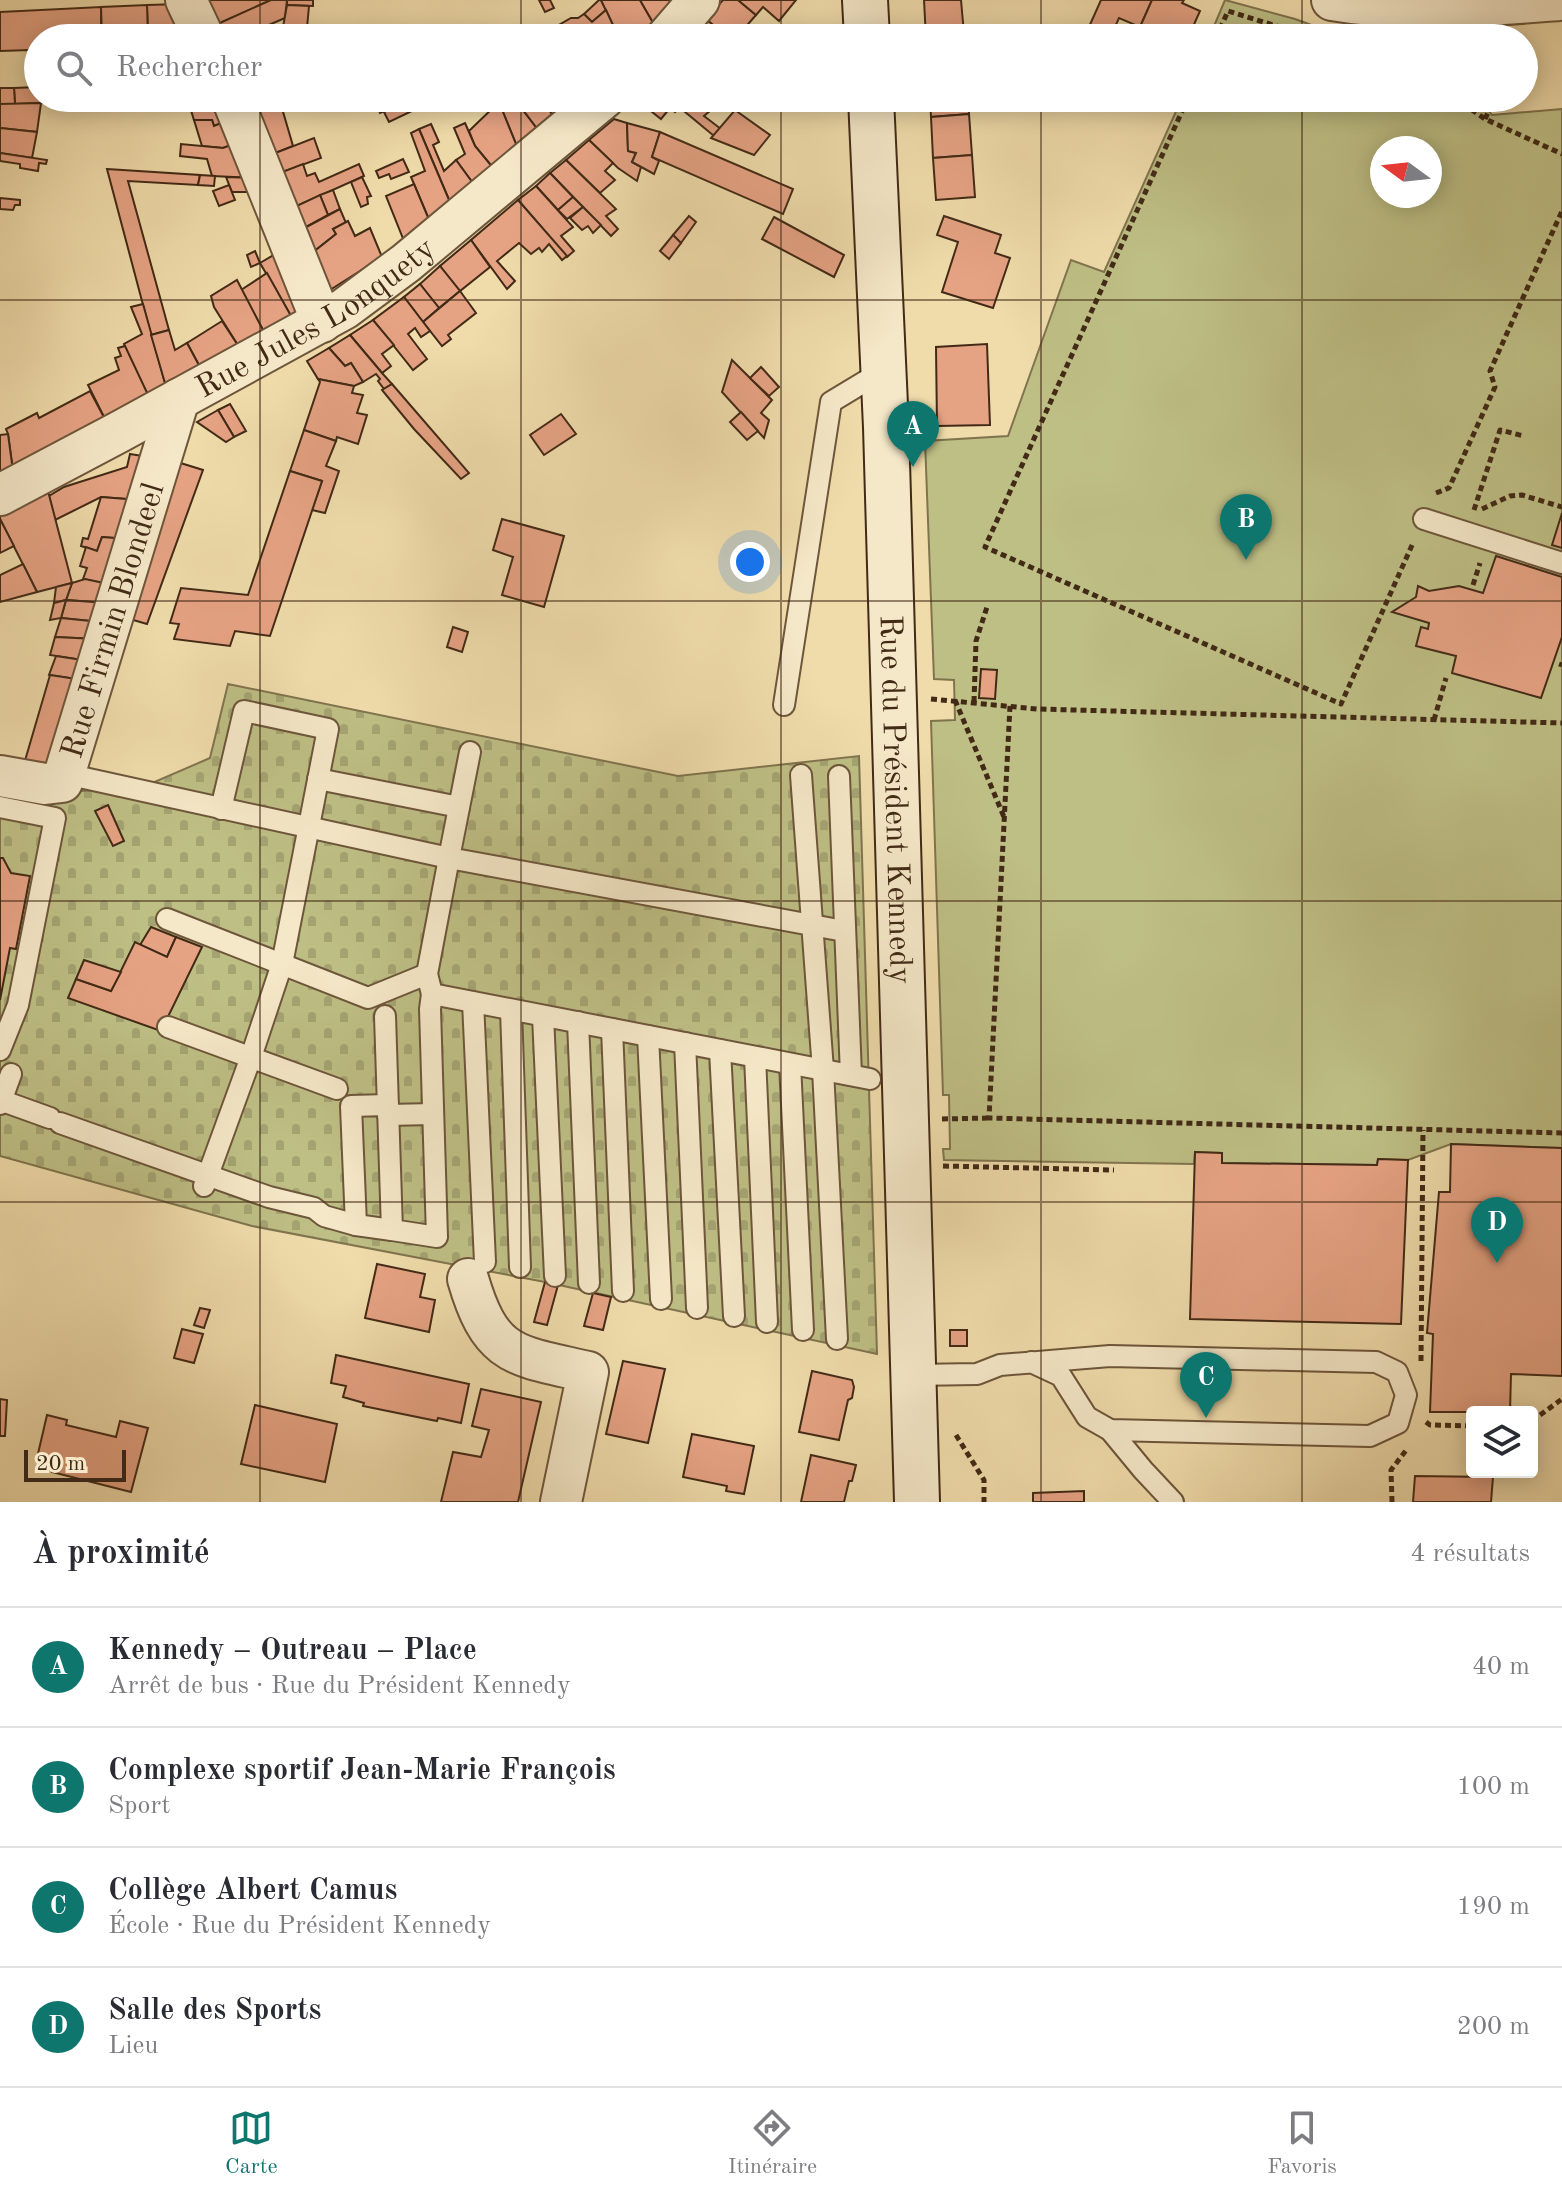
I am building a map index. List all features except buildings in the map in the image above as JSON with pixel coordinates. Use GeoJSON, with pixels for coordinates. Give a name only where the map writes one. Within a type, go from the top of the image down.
{"type":"FeatureCollection","features":[{"type":"Feature","properties":{"kind":"main road"},"geometry":{"type":"LineString","coordinates":[[865,0],[866,24]]}},
{"type":"Feature","properties":{"kind":"main road","name":"Rue du Président Kennedy"},"geometry":{"type":"LineString","coordinates":[[872,112],[884,370],[917,1502]]}},
{"type":"Feature","properties":{"kind":"street"},"geometry":{"type":"LineString","coordinates":[[186,0],[197,24]]}},
{"type":"Feature","properties":{"kind":"street"},"geometry":{"type":"LineString","coordinates":[[678,24],[699,0]]}},
{"type":"Feature","properties":{"kind":"street"},"geometry":{"type":"LineString","coordinates":[[1336,0],[1399,8],[1559,0]]}},
{"type":"Feature","properties":{"kind":"street"},"geometry":{"type":"LineString","coordinates":[[238,112],[322,322]]}},
{"type":"Feature","properties":{"kind":"street","name":"Rue Jules Lonquety"},"geometry":{"type":"LineString","coordinates":[[0,495],[344,309],[406,263],[587,112]]}},
{"type":"Feature","properties":{"kind":"street","name":"Rue Firmin Blondeel"},"geometry":{"type":"LineString","coordinates":[[0,776],[55,784],[62,782],[66,774],[179,399]]}},
{"type":"Feature","properties":{"kind":"street"},"geometry":{"type":"LineString","coordinates":[[476,1270],[476,1306],[499,1343],[526,1358],[588,1372],[561,1502]]}},
{"type":"Feature","properties":{"kind":"lane"},"geometry":{"type":"LineString","coordinates":[[784,705],[831,402],[884,370]]}},
{"type":"Feature","properties":{"kind":"lane"},"geometry":{"type":"LineString","coordinates":[[1424,519],[1562,563]]}},
{"type":"Feature","properties":{"kind":"lane"},"geometry":{"type":"LineString","coordinates":[[206,1181],[282,964],[328,729],[244,711],[221,809]]}},
{"type":"Feature","properties":{"kind":"lane"},"geometry":{"type":"LineString","coordinates":[[11,1074],[0,1102],[55,1120],[206,1181],[314,1208],[324,1216],[356,1225],[437,1237],[429,984],[470,752]]}},
{"type":"Feature","properties":{"kind":"lane"},"geometry":{"type":"LineString","coordinates":[[66,774],[449,858],[844,931]]}},
{"type":"Feature","properties":{"kind":"lane"},"geometry":{"type":"LineString","coordinates":[[801,775],[823,1070],[837,1339]]}},
{"type":"Feature","properties":{"kind":"lane"},"geometry":{"type":"LineString","coordinates":[[167,919],[368,998],[429,984],[473,1002],[860,1077],[844,931],[839,776]]}},
{"type":"Feature","properties":{"kind":"lane"},"geometry":{"type":"LineString","coordinates":[[318,779],[459,807]]}},
{"type":"Feature","properties":{"kind":"lane"},"geometry":{"type":"LineString","coordinates":[[0,807],[55,818],[18,1005],[0,1050]]}},
{"type":"Feature","properties":{"kind":"lane"},"geometry":{"type":"LineString","coordinates":[[473,1002],[476,1270]]}},
{"type":"Feature","properties":{"kind":"lane"},"geometry":{"type":"LineString","coordinates":[[511,1010],[520,1267]]}},
{"type":"Feature","properties":{"kind":"lane"},"geometry":{"type":"LineString","coordinates":[[385,1016],[392,1230]]}},
{"type":"Feature","properties":{"kind":"lane"},"geometry":{"type":"LineString","coordinates":[[543,1016],[555,1276]]}},
{"type":"Feature","properties":{"kind":"lane"},"geometry":{"type":"LineString","coordinates":[[578,1022],[589,1283]]}},
{"type":"Feature","properties":{"kind":"lane"},"geometry":{"type":"LineString","coordinates":[[168,1027],[337,1089]]}},
{"type":"Feature","properties":{"kind":"lane"},"geometry":{"type":"LineString","coordinates":[[612,1029],[623,1291]]}},
{"type":"Feature","properties":{"kind":"lane"},"geometry":{"type":"LineString","coordinates":[[648,1036],[661,1299]]}},
{"type":"Feature","properties":{"kind":"lane"},"geometry":{"type":"LineString","coordinates":[[685,1043],[697,1308]]}},
{"type":"Feature","properties":{"kind":"lane"},"geometry":{"type":"LineString","coordinates":[[720,1050],[734,1316]]}},
{"type":"Feature","properties":{"kind":"lane"},"geometry":{"type":"LineString","coordinates":[[755,1057],[767,1322]]}},
{"type":"Feature","properties":{"kind":"lane"},"geometry":{"type":"LineString","coordinates":[[790,1064],[803,1330]]}},
{"type":"Feature","properties":{"kind":"lane"},"geometry":{"type":"LineString","coordinates":[[356,1225],[351,1106],[433,1114]]}},
{"type":"Feature","properties":{"kind":"lane"},"geometry":{"type":"LineString","coordinates":[[913,1375],[977,1374],[1000,1365],[1110,1356],[1376,1362],[1397,1372],[1406,1395],[1398,1423],[1370,1436],[1110,1430]]}},
{"type":"Feature","properties":{"kind":"lane"},"geometry":{"type":"LineString","coordinates":[[1031,1362],[1061,1376],[1087,1417],[1110,1430],[1173,1502]]}},
{"type":"Feature","properties":{"kind":"path"},"geometry":{"type":"LineString","coordinates":[[1222,24],[1228,11],[1270,24]]}},
{"type":"Feature","properties":{"kind":"path"},"geometry":{"type":"LineString","coordinates":[[1182,112],[985,547],[1341,704],[1436,493],[1449,488],[1469,445],[1495,387],[1490,371],[1562,211]]}},
{"type":"Feature","properties":{"kind":"path"},"geometry":{"type":"LineString","coordinates":[[1475,112],[1562,154]]}},
{"type":"Feature","properties":{"kind":"path"},"geometry":{"type":"LineString","coordinates":[[1485,119],[1488,112]]}},
{"type":"Feature","properties":{"kind":"path"},"geometry":{"type":"LineString","coordinates":[[1524,436],[1500,430],[1474,512],[1510,496],[1522,495],[1562,507]]}},
{"type":"Feature","properties":{"kind":"path"},"geometry":{"type":"LineString","coordinates":[[1473,585],[1482,554],[1478,535]]}},
{"type":"Feature","properties":{"kind":"path"},"geometry":{"type":"LineString","coordinates":[[974,702],[976,641],[987,607]]}},
{"type":"Feature","properties":{"kind":"path"},"geometry":{"type":"LineString","coordinates":[[1434,720],[1446,678]]}},
{"type":"Feature","properties":{"kind":"path"},"geometry":{"type":"LineString","coordinates":[[894,697],[1037,709],[1562,723]]}},
{"type":"Feature","properties":{"kind":"path"},"geometry":{"type":"LineString","coordinates":[[955,700],[1004,819]]}},
{"type":"Feature","properties":{"kind":"path"},"geometry":{"type":"LineString","coordinates":[[989,1118],[1010,706]]}},
{"type":"Feature","properties":{"kind":"path"},"geometry":{"type":"LineString","coordinates":[[933,1119],[1562,1133]]}},
{"type":"Feature","properties":{"kind":"path"},"geometry":{"type":"LineString","coordinates":[[1421,1376],[1423,1130]]}},
{"type":"Feature","properties":{"kind":"path"},"geometry":{"type":"LineString","coordinates":[[934,1166],[1114,1170]]}},
{"type":"Feature","properties":{"kind":"path"},"geometry":{"type":"LineString","coordinates":[[1538,1417],[1562,1399]]}},
{"type":"Feature","properties":{"kind":"path"},"geometry":{"type":"LineString","coordinates":[[1421,1430],[1425,1422],[1430,1425],[1466,1426]]}},
{"type":"Feature","properties":{"kind":"path"},"geometry":{"type":"LineString","coordinates":[[1392,1502],[1391,1470],[1413,1440]]}},
{"type":"Feature","properties":{"kind":"green space"},"geometry":{"type":"Polygon","coordinates":[[[1225,0],[1309,24],[1215,24],[1225,0]]]}},
{"type":"Feature","properties":{"kind":"green space"},"geometry":{"type":"Polygon","coordinates":[[[1562,109],[1562,1148],[1451,1144],[1408,1160],[1378,1159],[1377,1165],[1222,1163],[1221,1153],[1195,1152],[1194,1164],[944,1160],[943,1149],[950,1149],[949,1095],[943,1095],[931,721],[955,720],[954,680],[934,679],[925,441],[1008,436],[1071,260],[1104,272],[1176,112],[1490,112],[1492,115],[1562,109]]]}},
{"type":"Feature","properties":{"kind":"green space"},"geometry":{"type":"Polygon","coordinates":[[[228,684],[678,776],[859,756],[877,1354],[545,1282],[252,1226],[0,1156],[0,783],[51,793],[143,787],[210,758],[228,684]]]}},
{"type":"Feature","properties":{"kind":"place","name":"Kennedy – Outreau – Place"},"geometry":{"type":"Point","coordinates":[913,467]}},
{"type":"Feature","properties":{"kind":"place","name":"Complexe sportif Jean-Marie François"},"geometry":{"type":"Point","coordinates":[1246,560]}},
{"type":"Feature","properties":{"kind":"place","name":"Salle des Sports"},"geometry":{"type":"Point","coordinates":[1497,1263]}},
{"type":"Feature","properties":{"kind":"place","name":"Collège Albert Camus"},"geometry":{"type":"Point","coordinates":[1206,1418]}}]}
